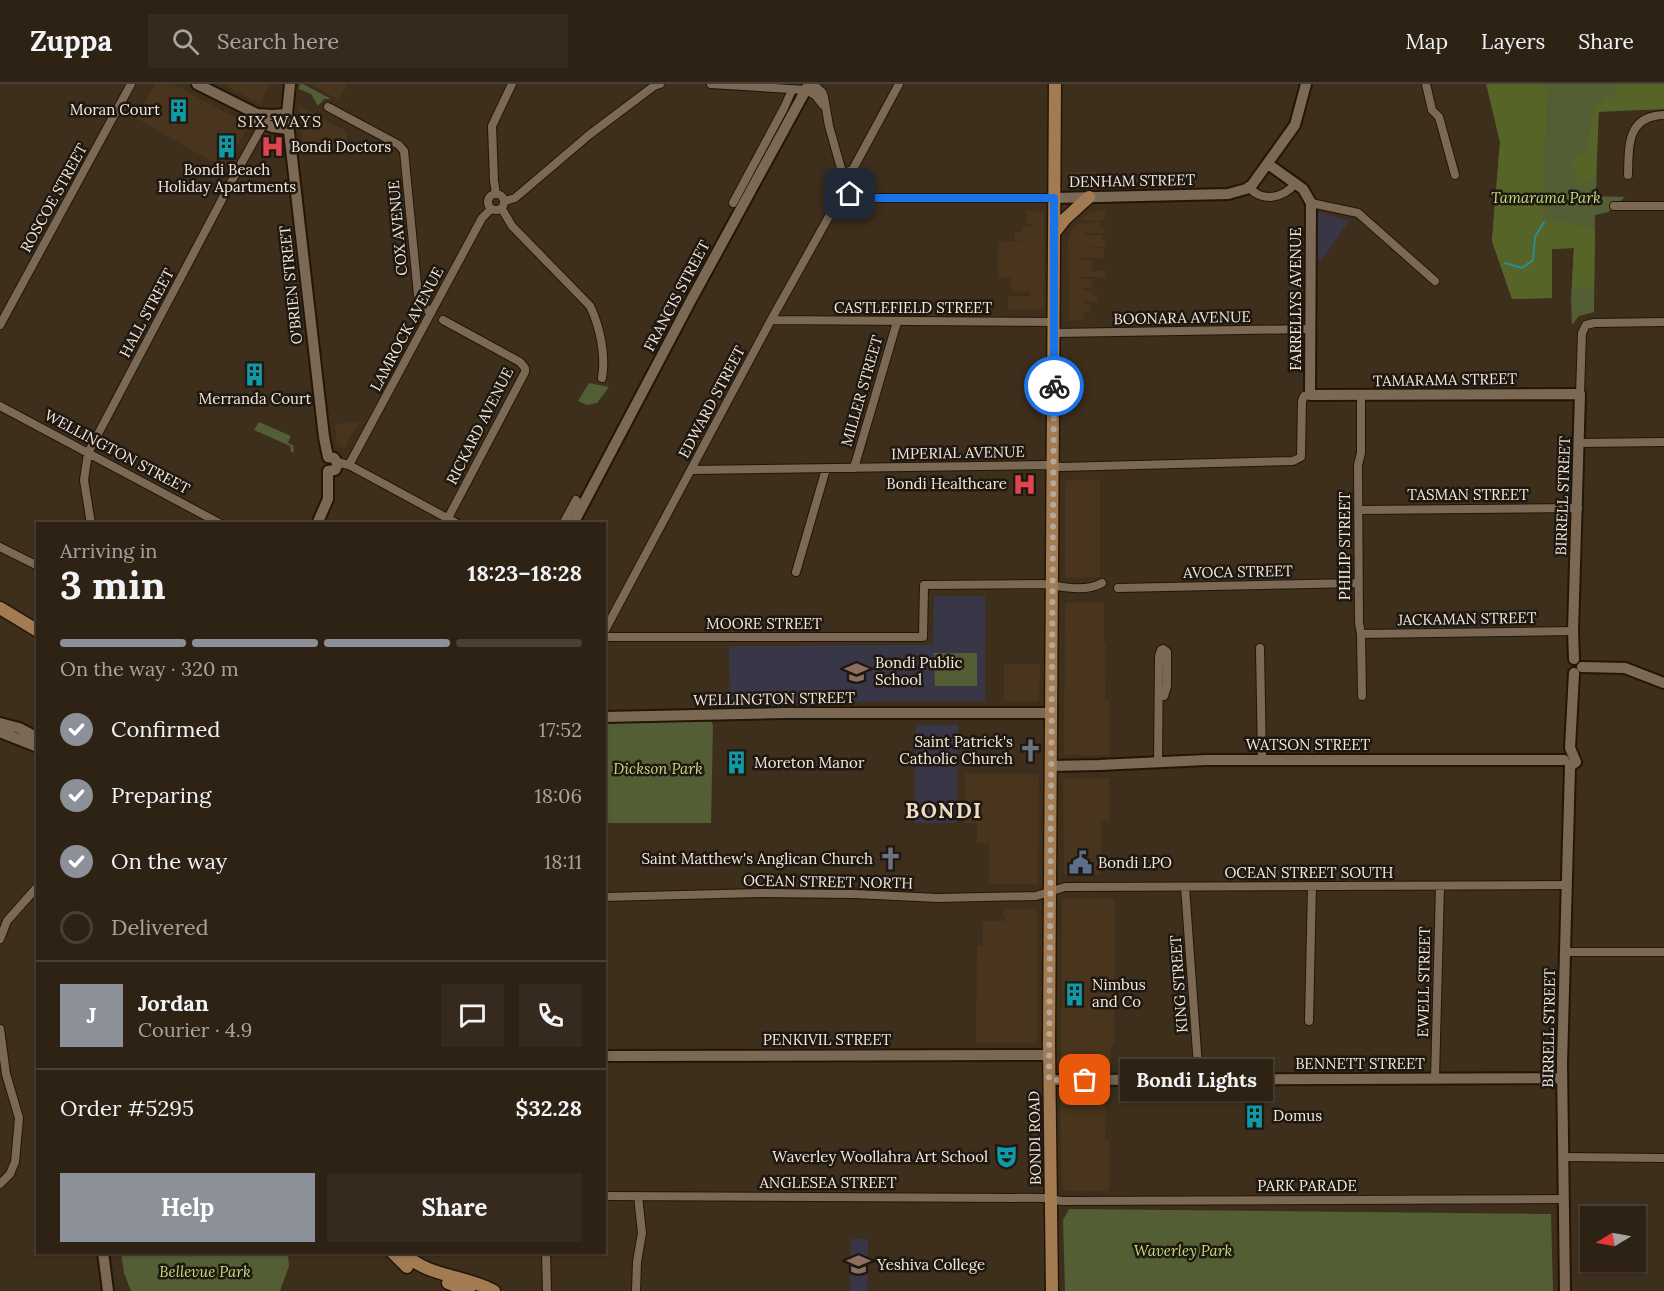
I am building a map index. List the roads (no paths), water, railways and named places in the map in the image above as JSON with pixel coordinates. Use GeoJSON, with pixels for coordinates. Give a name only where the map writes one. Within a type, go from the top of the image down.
{"type":"FeatureCollection","features":[{"type":"Feature","properties":{"kind":"main road","name":"BONDI ROAD"},"geometry":{"type":"LineString","coordinates":[[1052,1291],[1049,1055],[1055,84]]}},
{"type":"Feature","properties":{"kind":"main road"},"geometry":{"type":"LineString","coordinates":[[1054,233],[1065,219],[1089,197]]}},
{"type":"Feature","properties":{"kind":"main road"},"geometry":{"type":"LineString","coordinates":[[0,608],[36,630]]}},
{"type":"Feature","properties":{"kind":"main road"},"geometry":{"type":"LineString","coordinates":[[394,1254],[414,1271],[469,1291]]}},
{"type":"Feature","properties":{"kind":"main road"},"geometry":{"type":"LineString","coordinates":[[406,1254],[419,1264],[494,1291]]}},
{"type":"Feature","properties":{"kind":"street","name":"ROSCOE STREET"},"geometry":{"type":"LineString","coordinates":[[0,325],[131,84]]}},
{"type":"Feature","properties":{"kind":"street"},"geometry":{"type":"LineString","coordinates":[[197,84],[257,114],[272,116],[286,111]]}},
{"type":"Feature","properties":{"kind":"street","name":"O'BRIEN STREET"},"geometry":{"type":"LineString","coordinates":[[283,84],[283,104],[286,111],[324,437],[338,461],[322,463],[328,471],[328,499],[318,522]]}},
{"type":"Feature","properties":{"kind":"street","name":"O'BRIEN STREET"},"geometry":{"type":"LineString","coordinates":[[286,111],[290,84]]}},
{"type":"Feature","properties":{"kind":"street"},"geometry":{"type":"LineString","coordinates":[[496,194],[492,126],[512,84]]}},
{"type":"Feature","properties":{"kind":"street"},"geometry":{"type":"LineString","coordinates":[[496,194],[488,200],[491,209],[496,211],[515,198],[589,135],[654,86],[660,84]]}},
{"type":"Feature","properties":{"kind":"street"},"geometry":{"type":"LineString","coordinates":[[711,84],[792,90],[810,86],[826,111],[846,186]]}},
{"type":"Feature","properties":{"kind":"street"},"geometry":{"type":"LineString","coordinates":[[843,174],[853,169],[899,84]]}},
{"type":"Feature","properties":{"kind":"street"},"geometry":{"type":"LineString","coordinates":[[1295,184],[1286,193],[1272,197],[1259,196],[1249,187],[1295,125],[1306,84]]}},
{"type":"Feature","properties":{"kind":"street"},"geometry":{"type":"LineString","coordinates":[[1426,84],[1432,110],[1439,117],[1455,175]]}},
{"type":"Feature","properties":{"kind":"street","name":"FRANCIS STREET"},"geometry":{"type":"LineString","coordinates":[[574,522],[690,302],[810,86]]}},
{"type":"Feature","properties":{"kind":"street"},"geometry":{"type":"LineString","coordinates":[[733,204],[792,90]]}},
{"type":"Feature","properties":{"kind":"street"},"geometry":{"type":"LineString","coordinates":[[231,102],[232,106],[264,123],[288,129]]}},
{"type":"Feature","properties":{"kind":"street","name":"COX AVENUE"},"geometry":{"type":"LineString","coordinates":[[328,107],[399,146],[404,152],[418,295],[422,306],[431,313]]}},
{"type":"Feature","properties":{"kind":"street"},"geometry":{"type":"LineString","coordinates":[[1628,175],[1629,140],[1633,130],[1648,117],[1664,115]]}},
{"type":"Feature","properties":{"kind":"street","name":"HALL STREET"},"geometry":{"type":"LineString","coordinates":[[91,522],[84,480],[88,453],[264,123]]}},
{"type":"Feature","properties":{"kind":"street"},"geometry":{"type":"LineString","coordinates":[[1268,164],[1308,195],[1311,203],[1358,213],[1435,281]]}},
{"type":"Feature","properties":{"kind":"street","name":"DENHAM STREET"},"geometry":{"type":"LineString","coordinates":[[846,186],[850,194],[862,198],[1054,198],[1228,194],[1249,187]]}},
{"type":"Feature","properties":{"kind":"street","name":"EDWARD STREET"},"geometry":{"type":"LineString","coordinates":[[606,628],[771,320],[846,186]]}},
{"type":"Feature","properties":{"kind":"street"},"geometry":{"type":"LineString","coordinates":[[496,194],[501,196],[512,226],[590,306],[597,320],[604,363],[603,378]]}},
{"type":"Feature","properties":{"kind":"street","name":"FARRELLYS AVENUE"},"geometry":{"type":"LineString","coordinates":[[1310,395],[1311,203]]}},
{"type":"Feature","properties":{"kind":"street"},"geometry":{"type":"LineString","coordinates":[[1614,206],[1664,206]]}},
{"type":"Feature","properties":{"kind":"street","name":"LAMROCK AVENUE"},"geometry":{"type":"LineString","coordinates":[[338,461],[431,313],[482,218],[491,209]]}},
{"type":"Feature","properties":{"kind":"street","name":"RICKARD AVENUE"},"geometry":{"type":"LineString","coordinates":[[443,320],[520,362],[525,368],[525,372],[448,518]]}},
{"type":"Feature","properties":{"kind":"street","name":"CASTLEFIELD STREET"},"geometry":{"type":"LineString","coordinates":[[771,320],[1055,328]]}},
{"type":"Feature","properties":{"kind":"street","name":"MILLER STREET"},"geometry":{"type":"LineString","coordinates":[[854,468],[897,322]]}},
{"type":"Feature","properties":{"kind":"street","name":"BIRRELL STREET"},"geometry":{"type":"LineString","coordinates":[[1565,1291],[1562,1078],[1568,760],[1577,667],[1573,631],[1582,333],[1586,325],[1592,323],[1664,322]]}},
{"type":"Feature","properties":{"kind":"street","name":"BOONARA AVENUE"},"geometry":{"type":"LineString","coordinates":[[1055,328],[1310,329]]}},
{"type":"Feature","properties":{"kind":"street","name":"TAMARAMA STREET"},"geometry":{"type":"LineString","coordinates":[[1310,395],[1580,394]]}},
{"type":"Feature","properties":{"kind":"street","name":"IMPERIAL AVENUE"},"geometry":{"type":"LineString","coordinates":[[691,470],[1296,461],[1301,457],[1302,450],[1302,401],[1304,396],[1310,395]]}},
{"type":"Feature","properties":{"kind":"street","name":"PHILIP STREET"},"geometry":{"type":"LineString","coordinates":[[1361,395],[1362,453],[1358,465],[1362,696]]}},
{"type":"Feature","properties":{"kind":"street","name":"WELLINGTON STREET"},"geometry":{"type":"LineString","coordinates":[[0,406],[216,522]]}},
{"type":"Feature","properties":{"kind":"street"},"geometry":{"type":"LineString","coordinates":[[1579,443],[1664,442]]}},
{"type":"Feature","properties":{"kind":"street"},"geometry":{"type":"LineString","coordinates":[[338,461],[455,522]]}},
{"type":"Feature","properties":{"kind":"street"},"geometry":{"type":"LineString","coordinates":[[796,572],[826,469]]}},
{"type":"Feature","properties":{"kind":"street"},"geometry":{"type":"LineString","coordinates":[[564,522],[576,500]]}},
{"type":"Feature","properties":{"kind":"street","name":"TASMAN STREET"},"geometry":{"type":"LineString","coordinates":[[1359,510],[1578,508]]}},
{"type":"Feature","properties":{"kind":"street"},"geometry":{"type":"LineString","coordinates":[[0,547],[36,565]]}},
{"type":"Feature","properties":{"kind":"street","name":"AVOCA STREET"},"geometry":{"type":"LineString","coordinates":[[1118,588],[1359,583]]}},
{"type":"Feature","properties":{"kind":"street"},"geometry":{"type":"LineString","coordinates":[[1052,586],[1091,587],[1102,584]]}},
{"type":"Feature","properties":{"kind":"street","name":"MOORE STREET"},"geometry":{"type":"LineString","coordinates":[[606,637],[923,638],[924,585],[1052,586]]}},
{"type":"Feature","properties":{"kind":"street","name":"JACKAMAN STREET"},"geometry":{"type":"LineString","coordinates":[[1361,634],[1573,631]]}},
{"type":"Feature","properties":{"kind":"street"},"geometry":{"type":"LineString","coordinates":[[1260,648],[1262,759]]}},
{"type":"Feature","properties":{"kind":"street"},"geometry":{"type":"LineString","coordinates":[[1158,762],[1159,656],[1163,649],[1167,652],[1167,686],[1164,696],[1159,697]]}},
{"type":"Feature","properties":{"kind":"street"},"geometry":{"type":"LineString","coordinates":[[1577,667],[1625,669],[1664,683]]}},
{"type":"Feature","properties":{"kind":"street","name":"WELLINGTON STREET"},"geometry":{"type":"LineString","coordinates":[[606,717],[774,713],[1052,713]]}},
{"type":"Feature","properties":{"kind":"street"},"geometry":{"type":"LineString","coordinates":[[0,723],[36,737]]}},
{"type":"Feature","properties":{"kind":"street"},"geometry":{"type":"LineString","coordinates":[[0,732],[36,746]]}},
{"type":"Feature","properties":{"kind":"street","name":"WATSON STREET"},"geometry":{"type":"LineString","coordinates":[[1051,766],[1262,759],[1568,760]]}},
{"type":"Feature","properties":{"kind":"street","name":"OCEAN STREET SOUTH"},"geometry":{"type":"LineString","coordinates":[[1051,892],[1065,887],[1567,885]]}},
{"type":"Feature","properties":{"kind":"street"},"geometry":{"type":"LineString","coordinates":[[1309,1021],[1311,886]]}},
{"type":"Feature","properties":{"kind":"street","name":"EWELL STREET"},"geometry":{"type":"LineString","coordinates":[[1435,1078],[1440,886]]}},
{"type":"Feature","properties":{"kind":"street","name":"KING STREET"},"geometry":{"type":"LineString","coordinates":[[1185,887],[1199,1080]]}},
{"type":"Feature","properties":{"kind":"street"},"geometry":{"type":"LineString","coordinates":[[0,939],[7,921],[36,888]]}},
{"type":"Feature","properties":{"kind":"street","name":"OCEAN STREET NORTH"},"geometry":{"type":"LineString","coordinates":[[606,897],[760,893],[873,894],[938,898],[1036,896],[1051,892]]}},
{"type":"Feature","properties":{"kind":"street"},"geometry":{"type":"LineString","coordinates":[[1566,952],[1664,952]]}},
{"type":"Feature","properties":{"kind":"street"},"geometry":{"type":"LineString","coordinates":[[0,1029],[6,1074],[19,1118],[15,1162],[10,1174],[0,1184]]}},
{"type":"Feature","properties":{"kind":"street","name":"PENKIVIL STREET"},"geometry":{"type":"LineString","coordinates":[[606,1056],[1049,1055]]}},
{"type":"Feature","properties":{"kind":"street","name":"BENNETT STREET"},"geometry":{"type":"LineString","coordinates":[[1049,1080],[1562,1078]]}},
{"type":"Feature","properties":{"kind":"street"},"geometry":{"type":"LineString","coordinates":[[1563,1157],[1664,1158]]}},
{"type":"Feature","properties":{"kind":"street","name":"ANGLESEA STREET"},"geometry":{"type":"LineString","coordinates":[[606,1196],[1050,1199]]}},
{"type":"Feature","properties":{"kind":"street"},"geometry":{"type":"LineString","coordinates":[[636,1291],[642,1233],[638,1196]]}},
{"type":"Feature","properties":{"kind":"street","name":"PARK PARADE"},"geometry":{"type":"LineString","coordinates":[[1050,1199],[1062,1202],[1564,1200]]}},
{"type":"Feature","properties":{"kind":"street"},"geometry":{"type":"LineString","coordinates":[[101,1254],[106,1291]]}},
{"type":"Feature","properties":{"kind":"street"},"geometry":{"type":"LineString","coordinates":[[546,1254],[547,1291]]}},
{"type":"Feature","properties":{"kind":"waterway"},"geometry":{"type":"LineString","coordinates":[[1505,263],[1522,268],[1533,260],[1535,237],[1544,222]]}},
{"type":"Feature","properties":{"kind":"place","name":"Moran Court"},"geometry":{"type":"Point","coordinates":[178,110]}},
{"type":"Feature","properties":{"kind":"place","name":"Bondi Beach Holiday Apartments"},"geometry":{"type":"Point","coordinates":[227,146]}},
{"type":"Feature","properties":{"kind":"place","name":"Bondi Doctors"},"geometry":{"type":"Point","coordinates":[273,147]}},
{"type":"Feature","properties":{"kind":"place","name":"Merranda Court"},"geometry":{"type":"Point","coordinates":[255,375]}},
{"type":"Feature","properties":{"kind":"place","name":"Bondi Healthcare"},"geometry":{"type":"Point","coordinates":[1025,484]}},
{"type":"Feature","properties":{"kind":"place","name":"Bondi Public School"},"geometry":{"type":"Point","coordinates":[857,672]}},
{"type":"Feature","properties":{"kind":"place","name":"Saint Patrick's Catholic Church"},"geometry":{"type":"Point","coordinates":[1031,751]}},
{"type":"Feature","properties":{"kind":"place","name":"Moreton Manor"},"geometry":{"type":"Point","coordinates":[736,763]}},
{"type":"Feature","properties":{"kind":"place","name":"Saint Matthew's Anglican Church"},"geometry":{"type":"Point","coordinates":[891,859]}},
{"type":"Feature","properties":{"kind":"place","name":"Bondi LPO"},"geometry":{"type":"Point","coordinates":[1080,863]}},
{"type":"Feature","properties":{"kind":"place","name":"Nimbus and Co"},"geometry":{"type":"Point","coordinates":[1074,994]}},
{"type":"Feature","properties":{"kind":"place","name":"Bondi Lights"},"geometry":{"type":"Point","coordinates":[1085,1080]}},
{"type":"Feature","properties":{"kind":"place","name":"Domus"},"geometry":{"type":"Point","coordinates":[1255,1116]}},
{"type":"Feature","properties":{"kind":"place","name":"Waverley Woollahra Art School"},"geometry":{"type":"Point","coordinates":[1006,1157]}},
{"type":"Feature","properties":{"kind":"place","name":"Yeshiva College"},"geometry":{"type":"Point","coordinates":[859,1265]}},
{"type":"Feature","properties":{"kind":"district","name":"SIX WAYS"},"geometry":{"type":"Point","coordinates":[280,121]}},
{"type":"Feature","properties":{"kind":"district","name":"BONDI"},"geometry":{"type":"Point","coordinates":[944,811]}},
{"type":"Feature","properties":{"kind":"park label","name":"Tamarama Park"},"geometry":{"type":"Point","coordinates":[1546,198]}},
{"type":"Feature","properties":{"kind":"park label","name":"Dickson Park"},"geometry":{"type":"Point","coordinates":[658,769]}},
{"type":"Feature","properties":{"kind":"park label","name":"Waverley Park"},"geometry":{"type":"Point","coordinates":[1183,1251]}},
{"type":"Feature","properties":{"kind":"park label","name":"Bellevue Park"},"geometry":{"type":"Point","coordinates":[205,1272]}}]}
